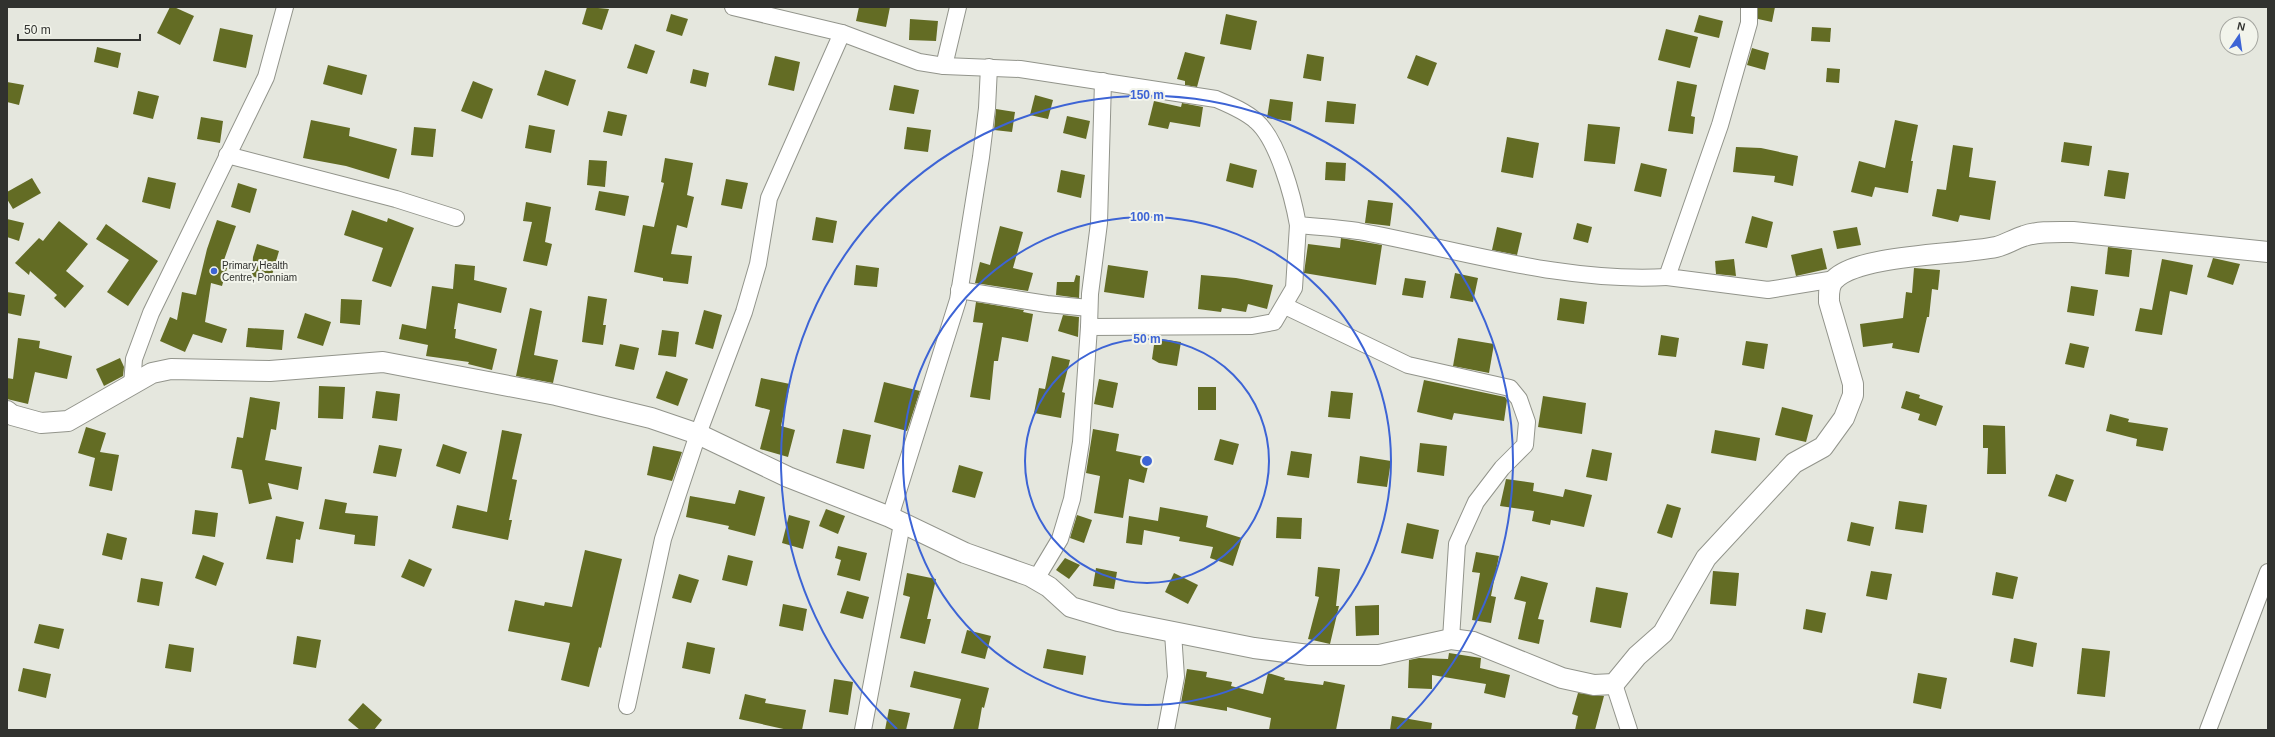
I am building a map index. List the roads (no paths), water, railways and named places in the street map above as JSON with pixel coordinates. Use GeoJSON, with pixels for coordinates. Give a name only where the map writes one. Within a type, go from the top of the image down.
{"type":"FeatureCollection","features":[{"type":"Feature","properties":{"kind":"main road"},"geometry":{"type":"LineString","coordinates":[[7,411],[12,415],[41,424],[68,421],[152,373],[171,369],[270,370],[383,362],[556,396],[651,418],[698,434],[788,477],[896,521],[965,553],[1036,579],[1049,587],[1071,607],[1118,621],[1254,648],[1309,655],[1379,655],[1451,639],[1473,642],[1562,678],[1594,685],[1614,684],[1637,656],[1663,633],[1706,558],[1794,463],[1823,447],[1844,418],[1853,395],[1853,384],[1828,302],[1829,288],[1835,279],[1855,269],[1874,263],[1997,247],[2025,235],[2054,232],[2073,232],[2268,252]]}},
{"type":"Feature","properties":{"kind":"street"},"geometry":{"type":"LineString","coordinates":[[132,385],[134,359],[151,313],[266,77],[285,7]]}},
{"type":"Feature","properties":{"kind":"street"},"geometry":{"type":"LineString","coordinates":[[733,7],[842,33],[919,62],[944,66],[1020,69],[1216,99],[1237,107],[1257,122],[1276,152],[1294,200],[1298,224],[1294,288],[1285,306],[1274,322],[1252,326],[1089,327]]}},
{"type":"Feature","properties":{"kind":"street"},"geometry":{"type":"LineString","coordinates":[[944,66],[958,7]]}},
{"type":"Feature","properties":{"kind":"street"},"geometry":{"type":"LineString","coordinates":[[1668,277],[1720,125],[1749,24],[1749,7]]}},
{"type":"Feature","properties":{"kind":"street"},"geometry":{"type":"LineString","coordinates":[[627,706],[663,539],[698,434],[744,312],[758,264],[769,198],[842,33]]}},
{"type":"Feature","properties":{"kind":"street"},"geometry":{"type":"LineString","coordinates":[[863,730],[896,521],[959,290],[981,157],[987,108],[989,67]]}},
{"type":"Feature","properties":{"kind":"street"},"geometry":{"type":"LineString","coordinates":[[1036,579],[1060,539],[1072,499],[1081,442],[1089,308],[1100,222],[1103,81]]}},
{"type":"Feature","properties":{"kind":"street"},"geometry":{"type":"LineString","coordinates":[[227,155],[396,199],[456,218]]}},
{"type":"Feature","properties":{"kind":"street"},"geometry":{"type":"LineString","coordinates":[[1298,224],[1357,231],[1536,268],[1587,276],[1636,279],[1668,277],[1768,290],[1835,279]]}},
{"type":"Feature","properties":{"kind":"street"},"geometry":{"type":"LineString","coordinates":[[959,290],[1046,304],[1089,308]]}},
{"type":"Feature","properties":{"kind":"street"},"geometry":{"type":"LineString","coordinates":[[1285,306],[1408,365],[1510,388],[1519,399],[1527,422],[1525,445],[1502,468],[1476,502],[1457,544],[1451,639]]}},
{"type":"Feature","properties":{"kind":"street"},"geometry":{"type":"LineString","coordinates":[[2208,730],[2268,572]]}},
{"type":"Feature","properties":{"kind":"street"},"geometry":{"type":"LineString","coordinates":[[1166,730],[1176,677],[1173,633]]}},
{"type":"Feature","properties":{"kind":"street"},"geometry":{"type":"LineString","coordinates":[[1614,684],[1629,730]]}},
{"type":"Feature","properties":{"kind":"place","name":"Primary Health Centre, Ponniam"},"geometry":{"type":"Point","coordinates":[214,271]}}]}
